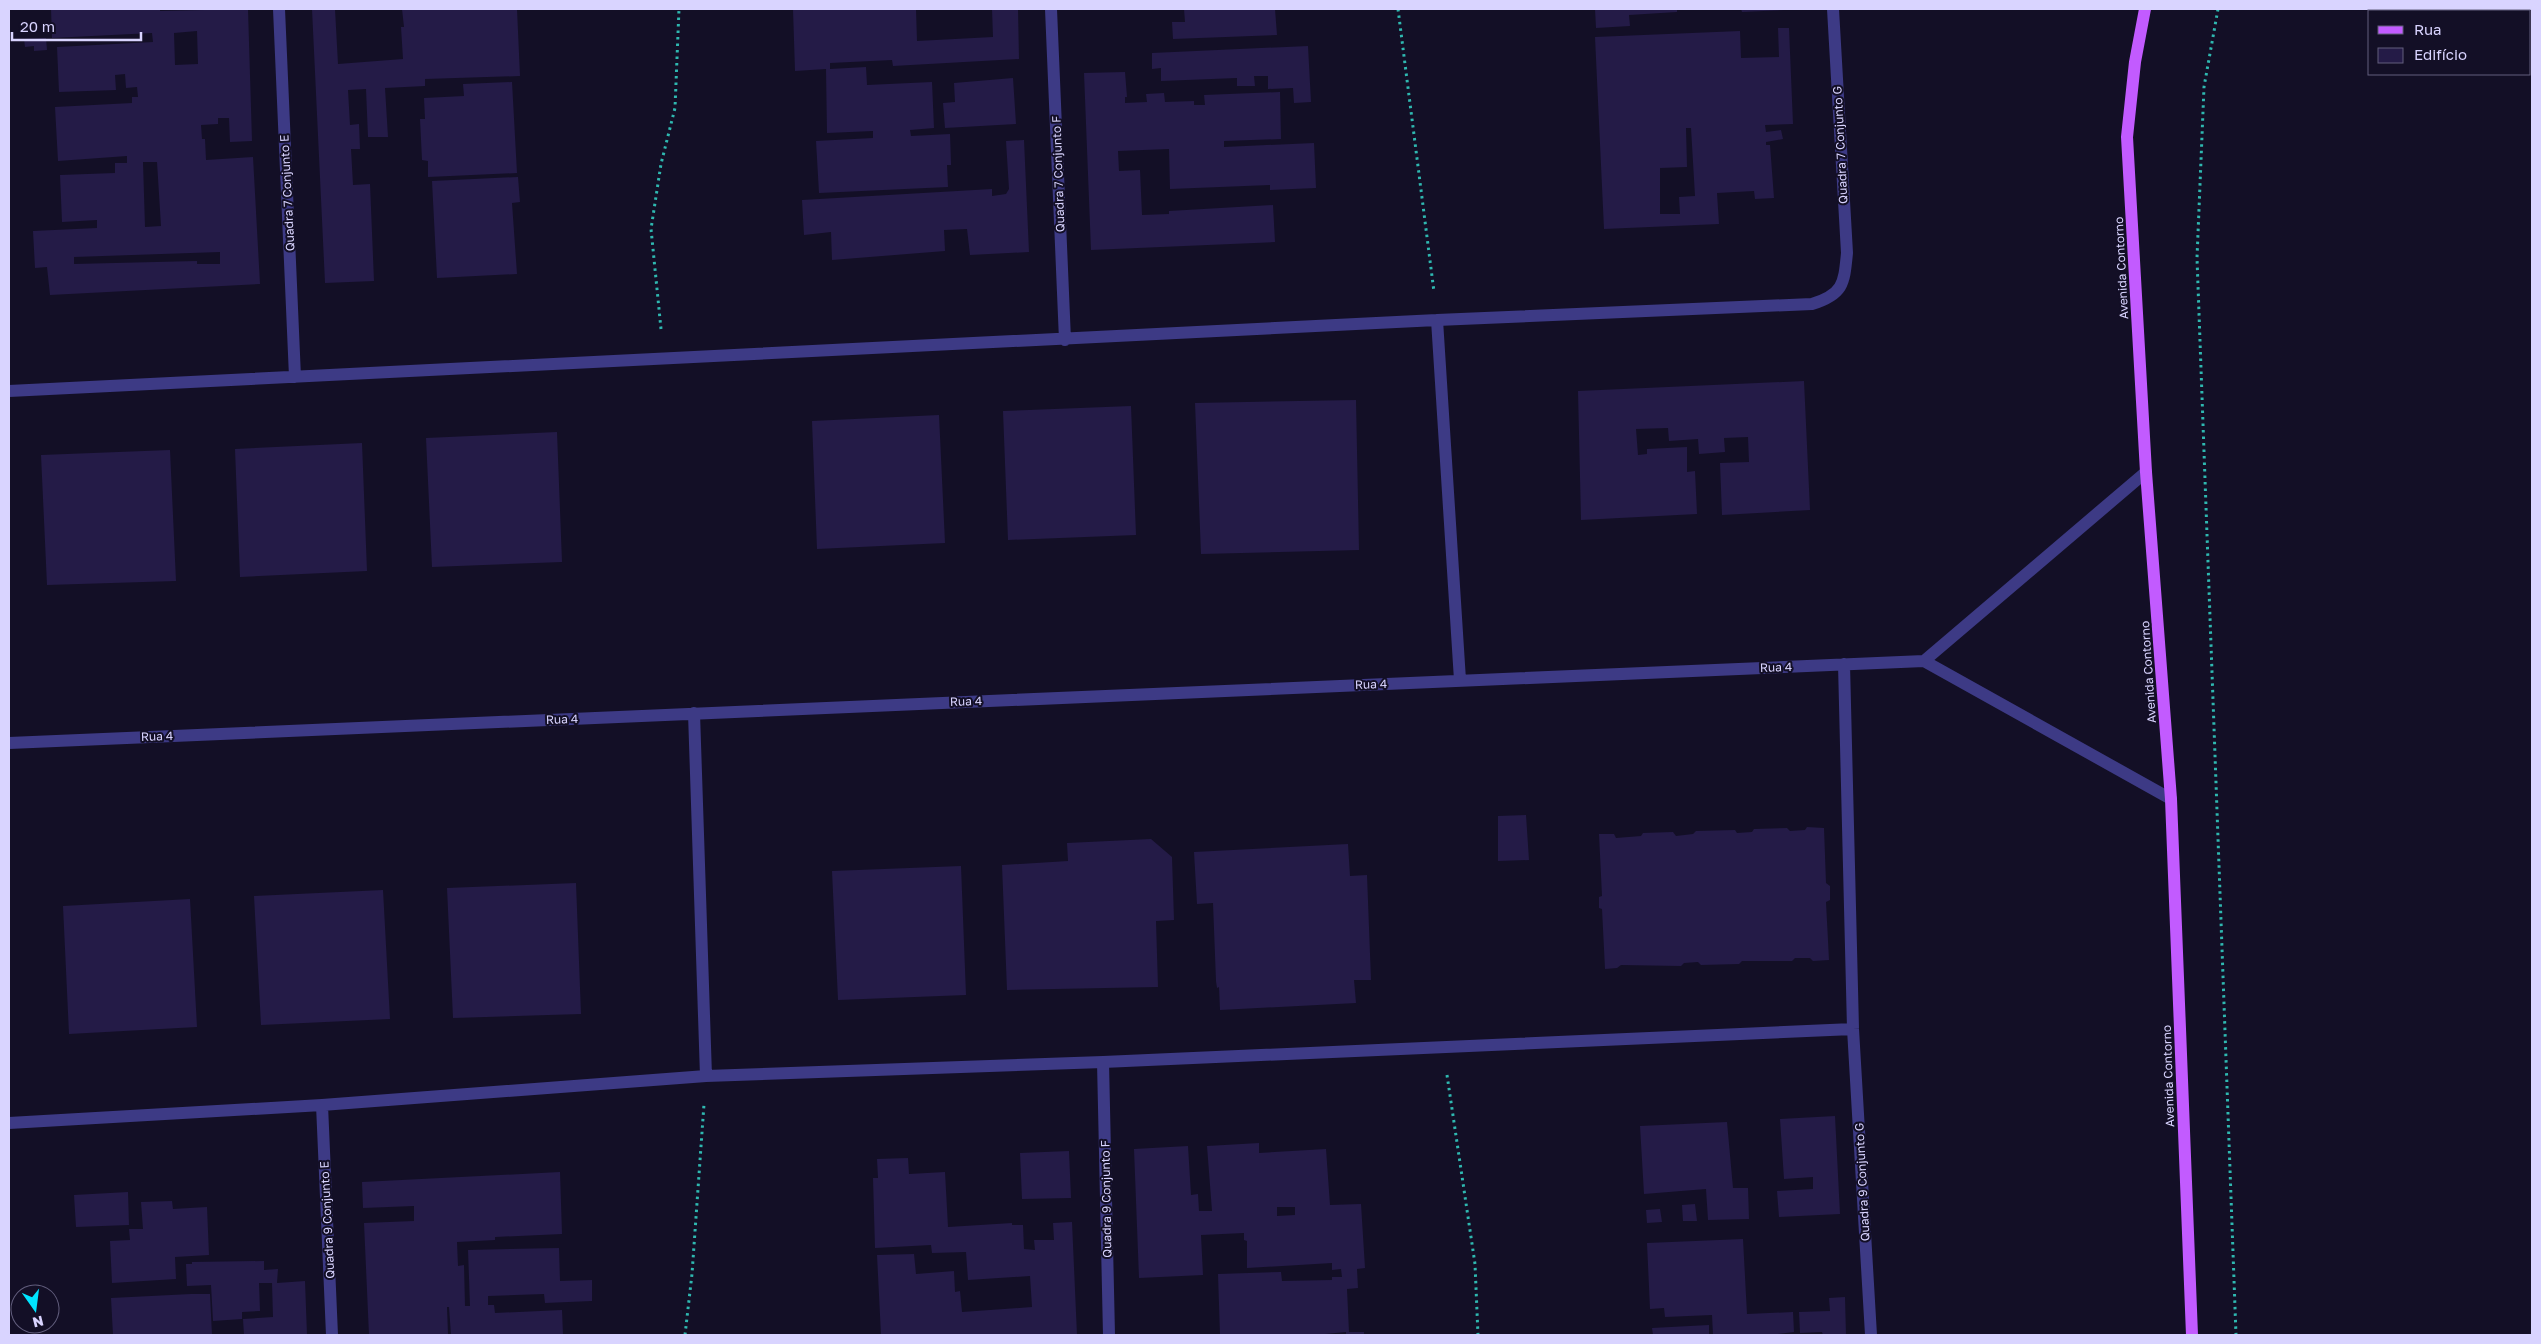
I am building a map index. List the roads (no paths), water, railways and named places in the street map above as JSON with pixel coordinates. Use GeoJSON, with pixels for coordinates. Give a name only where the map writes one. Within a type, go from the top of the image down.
{"type":"FeatureCollection","features":[{"type":"Feature","properties":{"kind":"main road","name":"Avenida Contorno"},"geometry":{"type":"LineString","coordinates":[[2145,9],[2135,62],[2128,137],[2146,472],[2171,799],[2192,1335]]}},
{"type":"Feature","properties":{"kind":"street","name":"Quadra 7 Conjunto E"},"geometry":{"type":"LineString","coordinates":[[279,9],[296,377]]}},
{"type":"Feature","properties":{"kind":"street","name":"Quadra 7 Conjunto F"},"geometry":{"type":"LineString","coordinates":[[1051,9],[1065,340]]}},
{"type":"Feature","properties":{"kind":"street","name":"Quadra 7 Conjunto G"},"geometry":{"type":"LineString","coordinates":[[1437,320],[1812,304],[1827,299],[1838,291],[1844,281],[1847,253],[1833,9]]}},
{"type":"Feature","properties":{"kind":"street"},"geometry":{"type":"LineString","coordinates":[[9,391],[1065,340],[1437,320],[1460,680]]}},
{"type":"Feature","properties":{"kind":"street"},"geometry":{"type":"LineString","coordinates":[[2146,472],[1924,661],[2171,799]]}},
{"type":"Feature","properties":{"kind":"street","name":"Rua 4"},"geometry":{"type":"LineString","coordinates":[[9,742],[1924,661]]}},
{"type":"Feature","properties":{"kind":"street","name":"Quadra 9 Conjunto G"},"geometry":{"type":"LineString","coordinates":[[1844,664],[1853,1029],[1871,1335]]}},
{"type":"Feature","properties":{"kind":"street"},"geometry":{"type":"LineString","coordinates":[[694,713],[706,1076]]}},
{"type":"Feature","properties":{"kind":"street"},"geometry":{"type":"LineString","coordinates":[[9,1123],[322,1105],[706,1076],[1103,1062],[1853,1029]]}},
{"type":"Feature","properties":{"kind":"street","name":"Quadra 9 Conjunto F"},"geometry":{"type":"LineString","coordinates":[[1103,1062],[1109,1335]]}},
{"type":"Feature","properties":{"kind":"street","name":"Quadra 9 Conjunto E"},"geometry":{"type":"LineString","coordinates":[[322,1105],[332,1335]]}}]}
